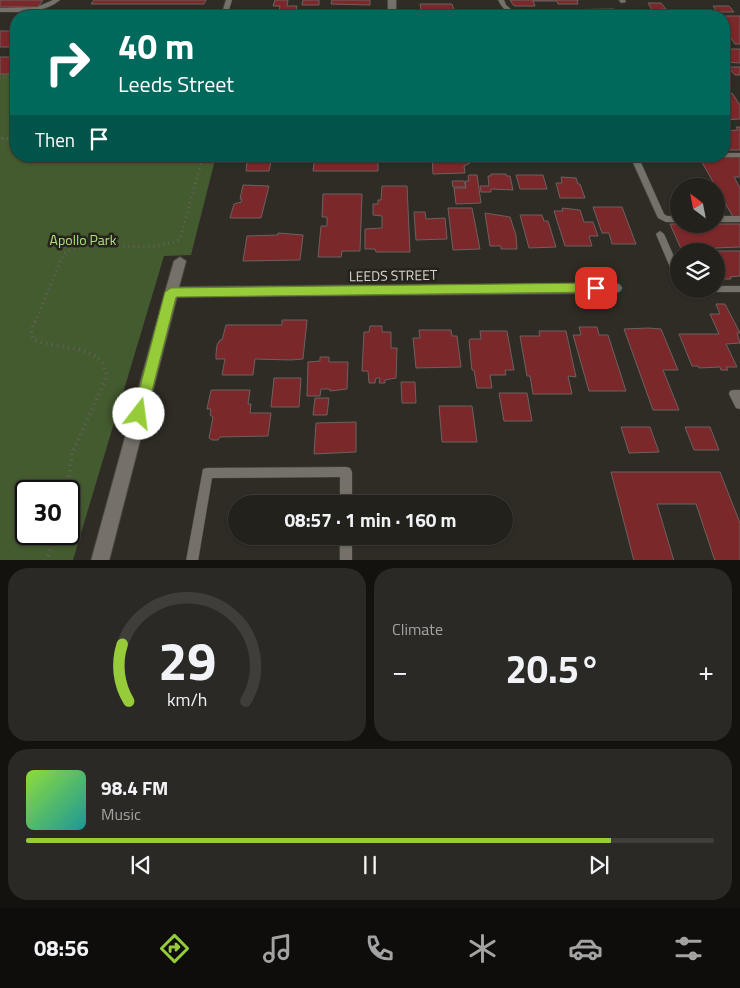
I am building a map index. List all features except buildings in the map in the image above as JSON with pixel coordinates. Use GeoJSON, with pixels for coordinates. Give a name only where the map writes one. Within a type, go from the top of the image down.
{"type":"FeatureCollection","features":[{"type":"Feature","properties":{"kind":"street"},"geometry":{"type":"LineString","coordinates":[[100,560],[180,261]]}},
{"type":"Feature","properties":{"kind":"street","name":"LEEDS STREET"},"geometry":{"type":"LineString","coordinates":[[171,292],[616,288]]}},
{"type":"Feature","properties":{"kind":"lane"},"geometry":{"type":"LineString","coordinates":[[0,10],[30,10],[44,7],[57,0]]}},
{"type":"Feature","properties":{"kind":"lane"},"geometry":{"type":"LineString","coordinates":[[501,0],[509,10]]}},
{"type":"Feature","properties":{"kind":"lane"},"geometry":{"type":"LineString","coordinates":[[637,162],[661,216],[670,219]]}},
{"type":"Feature","properties":{"kind":"lane"},"geometry":{"type":"LineString","coordinates":[[725,219],[740,219]]}},
{"type":"Feature","properties":{"kind":"lane"},"geometry":{"type":"LineString","coordinates":[[660,234],[670,258]]}},
{"type":"Feature","properties":{"kind":"lane"},"geometry":{"type":"LineString","coordinates":[[725,289],[740,289]]}},
{"type":"Feature","properties":{"kind":"lane"},"geometry":{"type":"LineString","coordinates":[[740,394],[734,394],[740,405]]}},
{"type":"Feature","properties":{"kind":"lane"},"geometry":{"type":"LineString","coordinates":[[192,560],[207,472],[346,472],[346,495]]}},
{"type":"Feature","properties":{"kind":"lane"},"geometry":{"type":"LineString","coordinates":[[346,545],[346,560]]}},
{"type":"Feature","properties":{"kind":"path"},"geometry":{"type":"LineString","coordinates":[[68,480],[72,454],[106,378],[105,365],[99,356],[47,345],[33,339],[31,331],[38,313],[63,256],[68,250],[81,246],[162,246],[176,243],[180,239],[201,162]]}},
{"type":"Feature","properties":{"kind":"path"},"geometry":{"type":"LineString","coordinates":[[46,560],[52,545]]}},
{"type":"Feature","properties":{"kind":"green space","name":"Apollo Park"},"geometry":{"type":"Polygon","coordinates":[[[0,74],[10,74],[10,162],[214,162],[191,255],[164,256],[80,537],[80,480],[15,480],[15,545],[77,545],[73,560],[0,560],[0,74]]]}},
{"type":"Feature","properties":{"kind":"route"},"geometry":{"type":"LineString","coordinates":[[139,414],[171,292],[596,288]]}}]}
